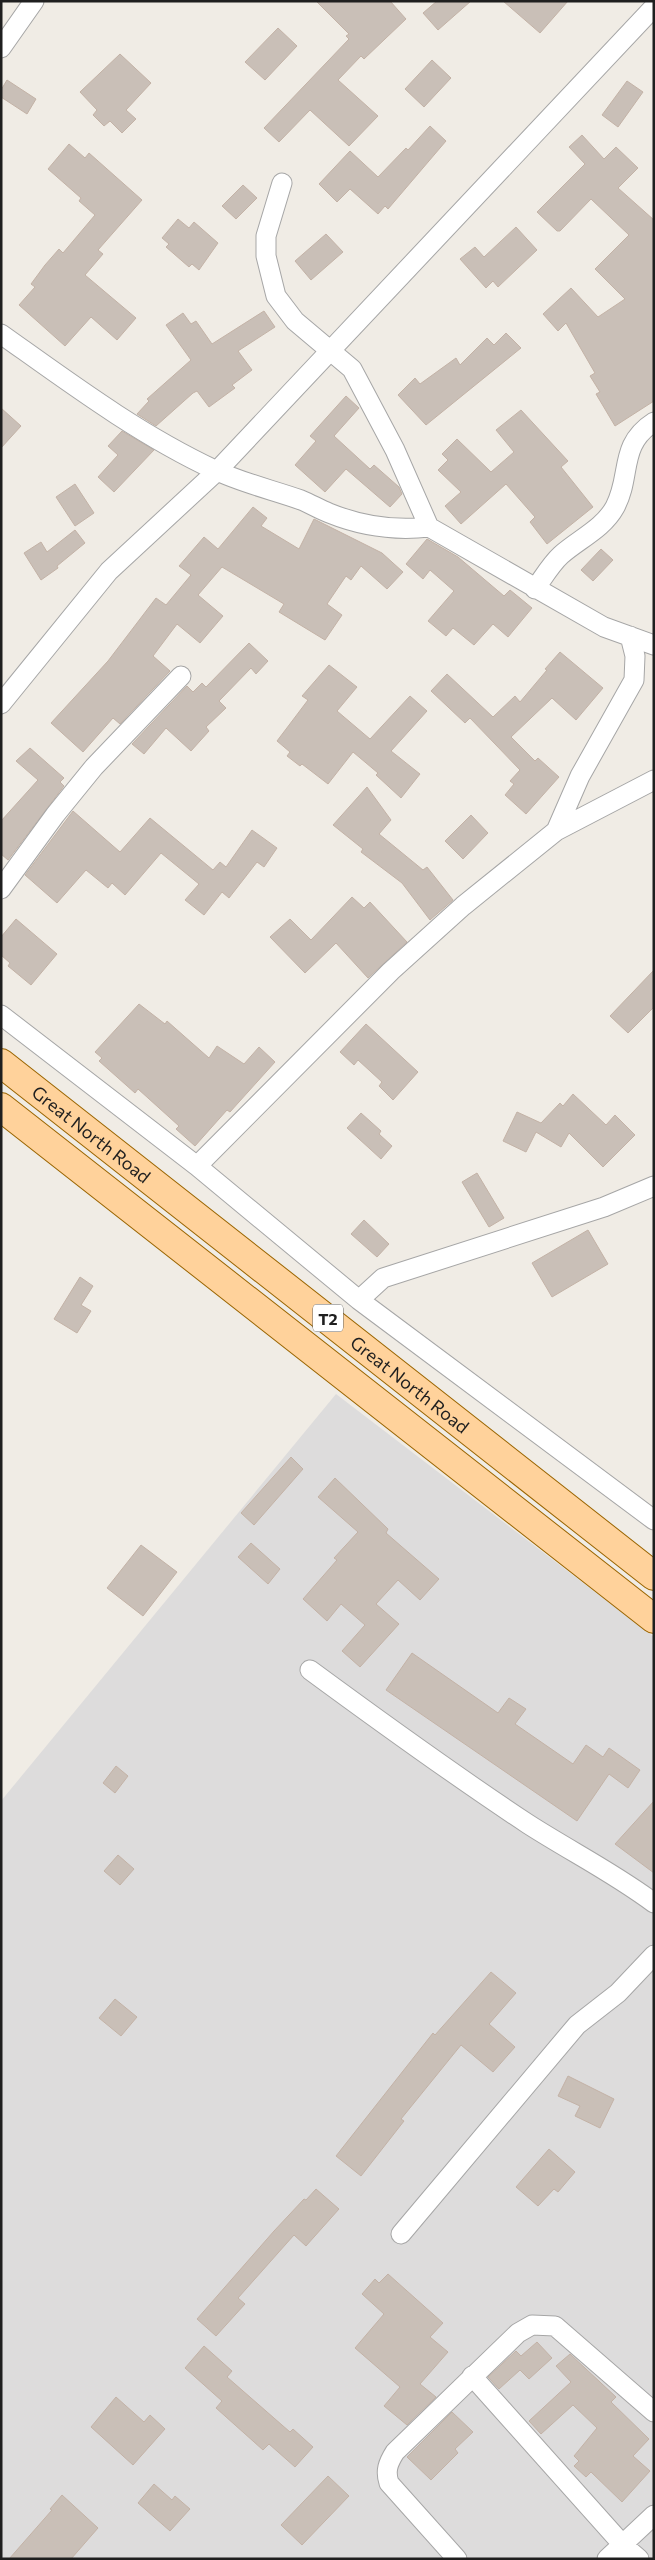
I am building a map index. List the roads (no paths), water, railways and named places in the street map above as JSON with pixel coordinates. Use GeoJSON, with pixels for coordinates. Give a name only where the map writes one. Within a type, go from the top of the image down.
{"type":"FeatureCollection","features":[{"type":"Feature","properties":{"kind":"main road","name":"Great North Road"},"geometry":{"type":"LineString","coordinates":[[1,1062],[654,1576]]}},
{"type":"Feature","properties":{"kind":"main road","name":"Great North Road"},"geometry":{"type":"LineString","coordinates":[[1,1107],[654,1619]]}},
{"type":"Feature","properties":{"kind":"street"},"geometry":{"type":"LineString","coordinates":[[4,37],[34,1]]}},
{"type":"Feature","properties":{"kind":"street"},"geometry":{"type":"LineString","coordinates":[[1,704],[109,571],[217,471],[654,7]]}},
{"type":"Feature","properties":{"kind":"street"},"geometry":{"type":"LineString","coordinates":[[282,182],[266,236],[266,256],[276,296],[295,321],[331,349],[352,369],[362,384],[395,450],[429,527],[604,627],[654,645]]}},
{"type":"Feature","properties":{"kind":"street"},"geometry":{"type":"LineString","coordinates":[[1,334],[96,402],[171,448],[217,471],[303,501],[330,514],[375,527],[410,529],[429,527]]}},
{"type":"Feature","properties":{"kind":"street"},"geometry":{"type":"LineString","coordinates":[[535,589],[560,556],[596,530],[615,507],[629,452],[635,439],[654,422]]}},
{"type":"Feature","properties":{"kind":"street"},"geometry":{"type":"LineString","coordinates":[[556,831],[580,776],[634,680],[635,656],[630,636]]}},
{"type":"Feature","properties":{"kind":"street"},"geometry":{"type":"LineString","coordinates":[[1,889],[55,815],[94,767],[180,676]]}},
{"type":"Feature","properties":{"kind":"street"},"geometry":{"type":"LineString","coordinates":[[197,1166],[391,971],[463,906],[556,831],[654,780]]}},
{"type":"Feature","properties":{"kind":"street"},"geometry":{"type":"LineString","coordinates":[[1,1015],[197,1166],[359,1300],[654,1520]]}},
{"type":"Feature","properties":{"kind":"street"},"geometry":{"type":"LineString","coordinates":[[359,1300],[383,1278],[604,1206],[654,1186]]}},
{"type":"Feature","properties":{"kind":"street"},"geometry":{"type":"LineString","coordinates":[[310,1670],[417,1750],[561,1845],[623,1880],[654,1903]]}},
{"type":"Feature","properties":{"kind":"street"},"geometry":{"type":"LineString","coordinates":[[401,2234],[572,2031],[618,1993],[654,1955]]}},
{"type":"Feature","properties":{"kind":"street"},"geometry":{"type":"LineString","coordinates":[[457,2559],[389,2483],[387,2476],[388,2462],[394,2452],[518,2333],[532,2325],[555,2326],[654,2412]]}},
{"type":"Feature","properties":{"kind":"street"},"geometry":{"type":"LineString","coordinates":[[472,2376],[623,2545],[639,2559]]}},
{"type":"Feature","properties":{"kind":"street"},"geometry":{"type":"LineString","coordinates":[[607,2559],[654,2515]]}}]}
